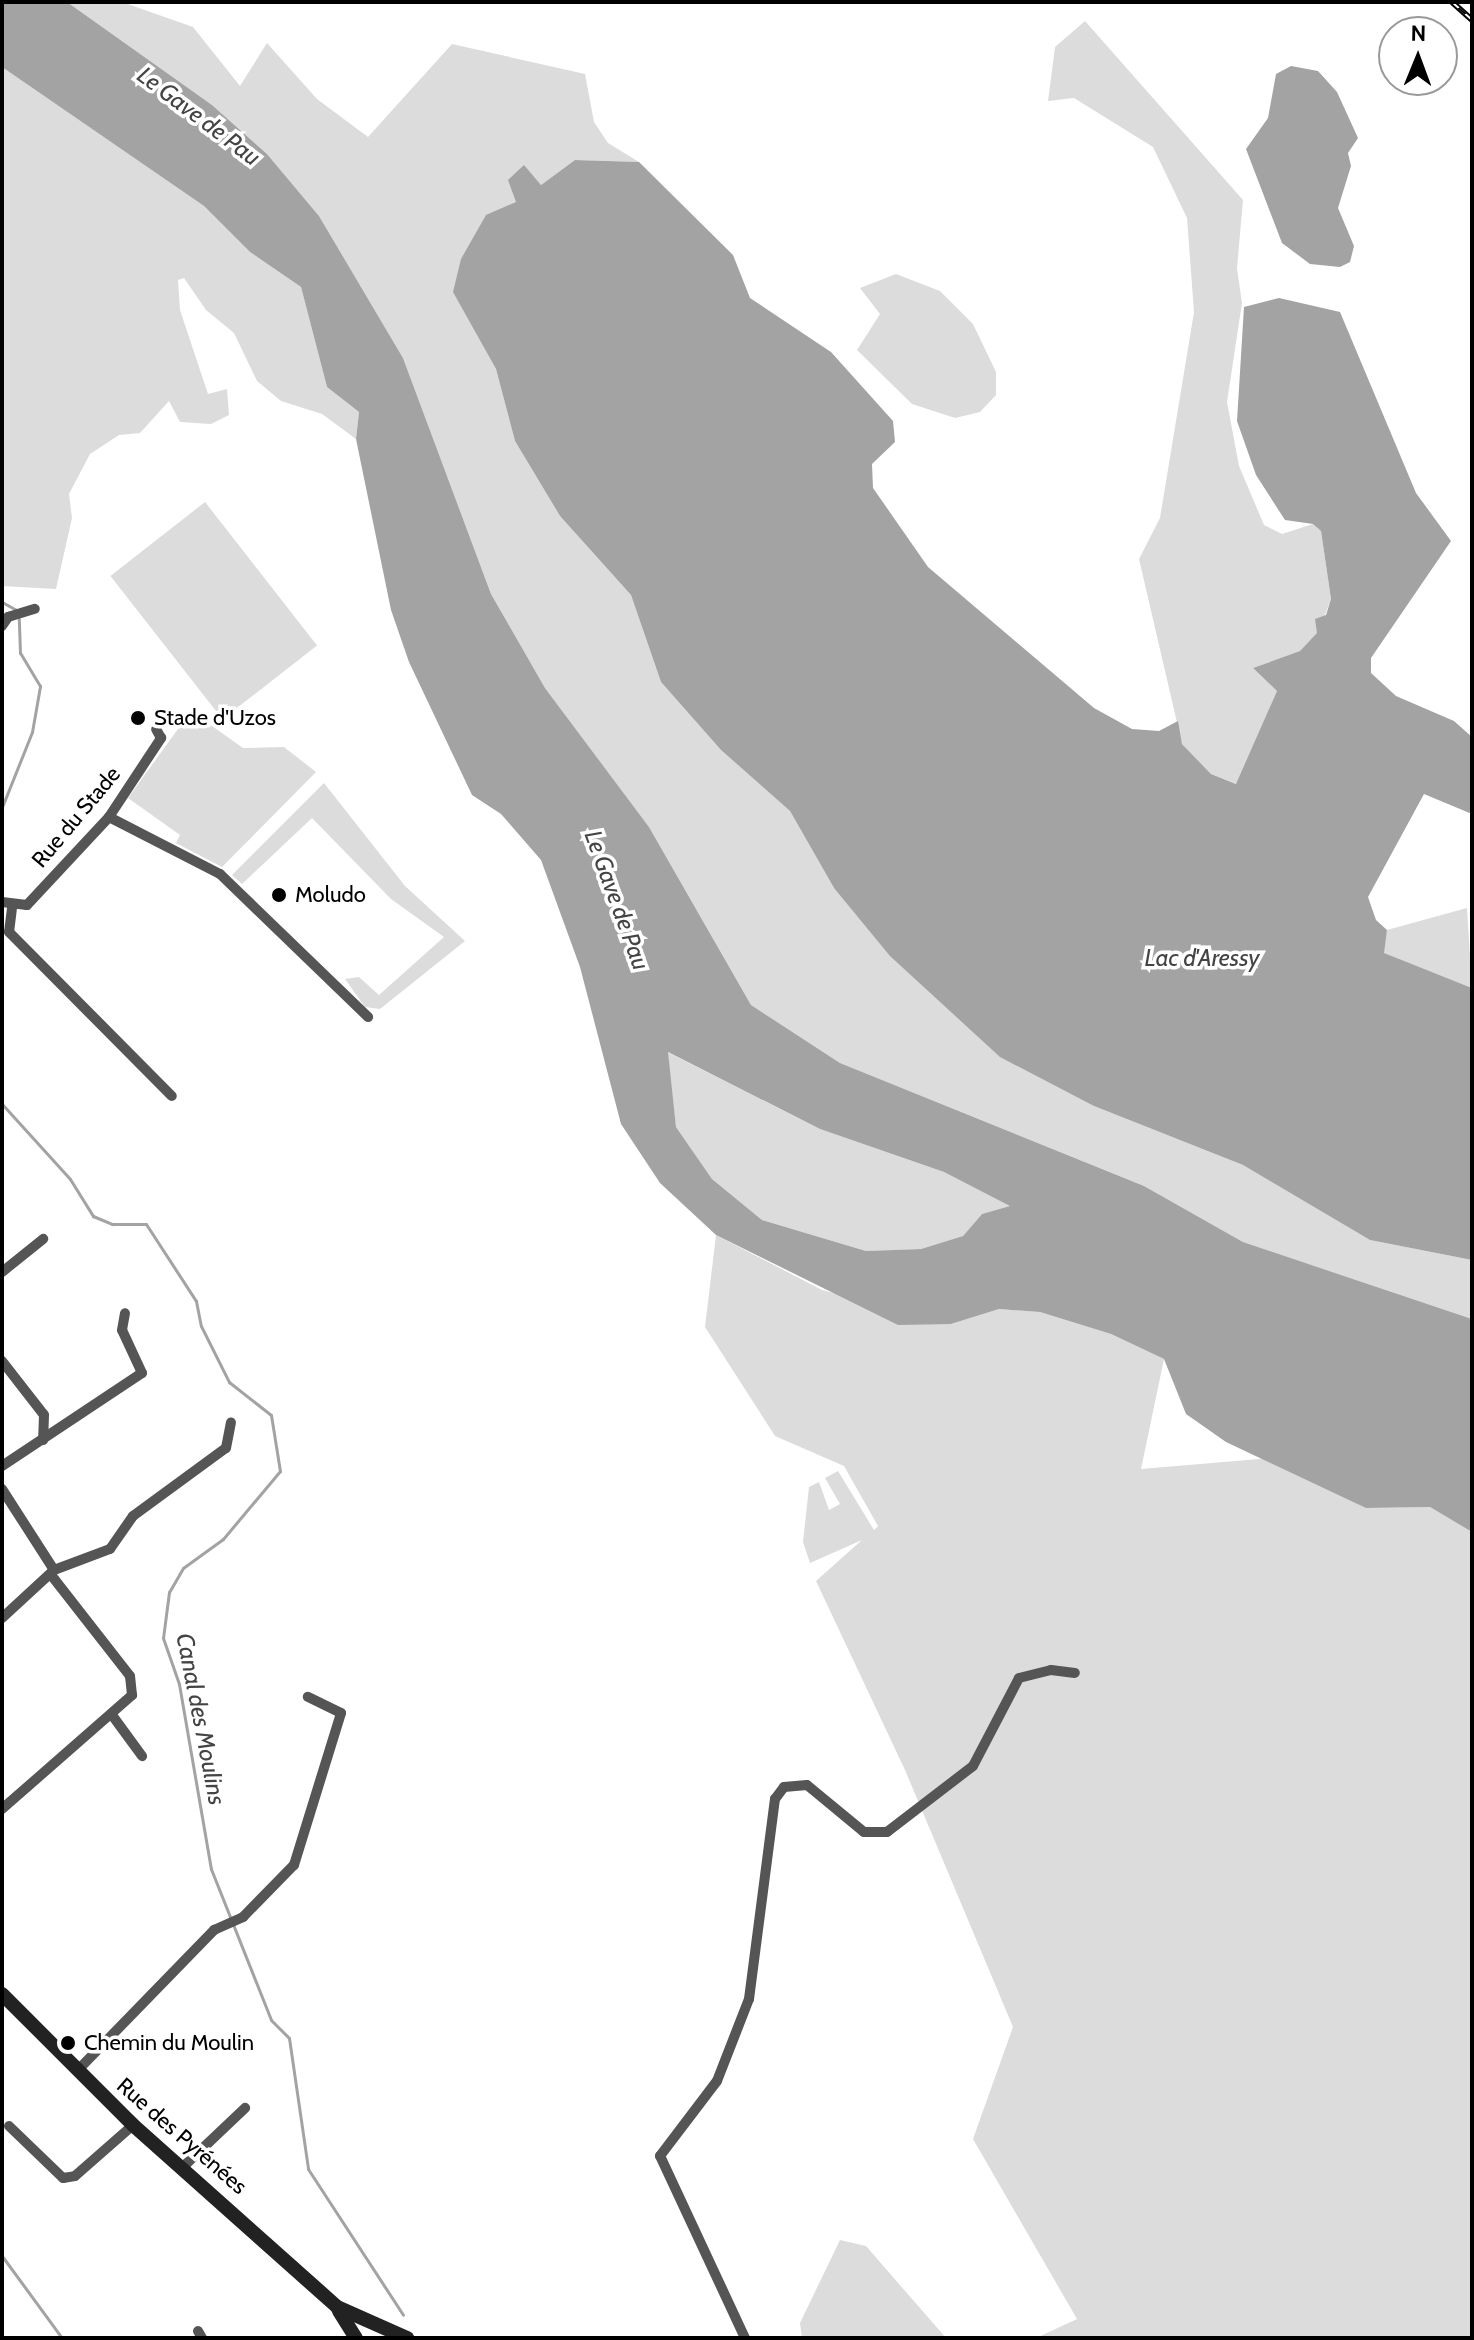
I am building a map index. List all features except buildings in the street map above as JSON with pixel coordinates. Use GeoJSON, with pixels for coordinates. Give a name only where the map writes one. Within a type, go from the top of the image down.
{"type":"FeatureCollection","features":[{"type":"Feature","properties":{"kind":"main road","name":"Rue des Pyrénées"},"geometry":{"type":"LineString","coordinates":[[2,1994],[133,2125],[185,2165],[337,2307],[373,2334],[407,2338]]}},
{"type":"Feature","properties":{"kind":"main road","name":"Rue des Pyrénées"},"geometry":{"type":"LineString","coordinates":[[337,2307],[356,2338]]}},
{"type":"Feature","properties":{"kind":"street"},"geometry":{"type":"LineString","coordinates":[[5,622],[30,612]]}},
{"type":"Feature","properties":{"kind":"street","name":"Rue du Stade"},"geometry":{"type":"LineString","coordinates":[[7,905],[27,905],[109,817],[161,738],[156,729]]}},
{"type":"Feature","properties":{"kind":"street"},"geometry":{"type":"LineString","coordinates":[[109,817],[220,874],[368,1017]]}},
{"type":"Feature","properties":{"kind":"street"},"geometry":{"type":"LineString","coordinates":[[7,905],[9,932],[172,1096]]}},
{"type":"Feature","properties":{"kind":"street"},"geometry":{"type":"LineString","coordinates":[[2,1272],[43,1239]]}},
{"type":"Feature","properties":{"kind":"street"},"geometry":{"type":"LineString","coordinates":[[2,1466],[142,1373],[122,1330],[125,1313]]}},
{"type":"Feature","properties":{"kind":"street"},"geometry":{"type":"LineString","coordinates":[[2,1361],[44,1415],[71,1422]]}},
{"type":"Feature","properties":{"kind":"street"},"geometry":{"type":"LineString","coordinates":[[43,1440],[44,1415]]}},
{"type":"Feature","properties":{"kind":"street"},"geometry":{"type":"LineString","coordinates":[[2,1618],[53,1573],[110,1549],[133,1516],[226,1448],[231,1422]]}},
{"type":"Feature","properties":{"kind":"street"},"geometry":{"type":"LineString","coordinates":[[2,1489],[53,1573],[130,1676],[132,1695],[2,1809]]}},
{"type":"Feature","properties":{"kind":"street"},"geometry":{"type":"LineString","coordinates":[[745,2338],[660,2156],[717,2081],[749,1999],[768,1818],[775,1799],[793,1783],[822,1793],[864,1832],[881,1834],[973,1766],[1019,1678],[1051,1670],[1075,1673]]}},
{"type":"Feature","properties":{"kind":"street"},"geometry":{"type":"LineString","coordinates":[[77,2071],[214,1930],[231,1922],[294,1865],[304,1847],[341,1713],[308,1697]]}},
{"type":"Feature","properties":{"kind":"street"},"geometry":{"type":"LineString","coordinates":[[112,1715],[142,1756]]}},
{"type":"Feature","properties":{"kind":"street"},"geometry":{"type":"LineString","coordinates":[[185,2165],[245,2108]]}},
{"type":"Feature","properties":{"kind":"street"},"geometry":{"type":"LineString","coordinates":[[9,2126],[63,2178],[75,2176],[133,2125]]}},
{"type":"Feature","properties":{"kind":"shaded area"},"geometry":{"type":"Polygon","coordinates":[[[67,2],[122,2],[193,27],[240,86],[267,43],[317,99],[368,137],[452,44],[585,74],[594,122],[608,143],[639,162],[575,160],[541,185],[523,165],[517,202],[454,292],[496,369],[515,441],[560,516],[631,595],[661,682],[721,750],[790,811],[834,888],[1094,1106],[1243,1165],[1370,1240],[1472,1260],[1472,1319],[1243,1242],[1144,1186],[840,1063],[751,1005],[649,827],[545,688],[491,594],[403,358],[319,216],[267,154],[212,105],[67,2]]]}},
{"type":"Feature","properties":{"kind":"shaded area"},"geometry":{"type":"Polygon","coordinates":[[[1085,21],[1243,200],[1237,268],[1242,303],[1227,402],[1239,466],[1264,525],[1282,534],[1313,524],[1321,531],[1331,599],[1318,633],[1300,651],[1253,668],[1277,691],[1237,784],[1211,774],[1182,744],[1139,559],[1160,518],[1194,312],[1187,218],[1153,147],[1074,98],[1048,101],[1055,47],[1085,21]]]}},
{"type":"Feature","properties":{"kind":"shaded area"},"geometry":{"type":"Polygon","coordinates":[[[2,67],[204,206],[250,252],[301,287],[327,387],[359,412],[356,439],[322,414],[281,401],[257,381],[234,333],[206,310],[184,278],[178,280],[180,310],[208,394],[227,389],[229,415],[211,424],[180,422],[169,401],[140,433],[119,435],[90,454],[69,494],[72,518],[56,589],[2,586],[2,67]]]}},
{"type":"Feature","properties":{"kind":"shaded area"},"geometry":{"type":"Polygon","coordinates":[[[896,274],[940,291],[973,324],[996,372],[996,395],[980,412],[955,418],[912,404],[857,350],[880,314],[860,288],[896,274]]]}},
{"type":"Feature","properties":{"kind":"shaded area"},"geometry":{"type":"Polygon","coordinates":[[[205,502],[317,645],[222,719],[110,576],[205,502]]]}},
{"type":"Feature","properties":{"kind":"shaded area"},"geometry":{"type":"Polygon","coordinates":[[[191,711],[243,748],[284,747],[316,772],[222,867],[176,843],[180,835],[128,798],[191,711]]]}},
{"type":"Feature","properties":{"kind":"shaded area"},"geometry":{"type":"Polygon","coordinates":[[[324,783],[405,886],[465,941],[380,1009],[365,1007],[345,979],[359,977],[379,995],[444,937],[391,899],[312,818],[242,884],[232,875],[324,783]]]}},
{"type":"Feature","properties":{"kind":"shaded area"},"geometry":{"type":"Polygon","coordinates":[[[1467,908],[1472,988],[1383,953],[1387,930],[1467,908]]]}},
{"type":"Feature","properties":{"kind":"shaded area"},"geometry":{"type":"Polygon","coordinates":[[[667,1052],[820,1129],[944,1172],[1011,1206],[982,1214],[963,1236],[921,1249],[866,1251],[762,1220],[712,1179],[676,1127],[667,1052]]]}},
{"type":"Feature","properties":{"kind":"shaded area"},"geometry":{"type":"Polygon","coordinates":[[[716,1235],[822,1290],[951,1324],[999,1309],[1040,1312],[1111,1334],[1164,1359],[1141,1469],[1271,1458],[1366,1508],[1430,1507],[1472,1532],[1472,2338],[1036,2338],[1077,2319],[973,2139],[1013,2027],[905,1770],[816,1581],[862,1540],[810,1563],[803,1542],[809,1487],[819,1482],[829,1510],[840,1504],[825,1478],[838,1471],[874,1530],[878,1526],[844,1466],[775,1436],[705,1327],[716,1235]]]}},
{"type":"Feature","properties":{"kind":"shaded area"},"geometry":{"type":"Polygon","coordinates":[[[840,2240],[866,2246],[946,2338],[802,2338],[800,2323],[840,2240]]]}},
{"type":"Feature","properties":{"kind":"water","name":"Le Gave de Pau"},"geometry":{"type":"Polygon","coordinates":[[[2,2],[67,2],[212,105],[267,154],[319,216],[403,358],[491,594],[545,688],[649,827],[751,1005],[840,1063],[1144,1186],[1243,1242],[1472,1319],[1472,1532],[1430,1507],[1366,1508],[1226,1442],[1186,1414],[1164,1359],[1111,1334],[1040,1312],[999,1309],[951,1324],[898,1325],[716,1235],[660,1183],[621,1124],[580,967],[541,860],[501,814],[472,795],[409,662],[391,610],[356,439],[359,412],[327,387],[301,287],[250,252],[204,206],[2,67],[2,2]],[[668,1052],[676,1127],[712,1179],[762,1220],[866,1251],[921,1249],[963,1236],[982,1214],[1010,1206],[944,1172],[820,1129],[668,1052]]]}},
{"type":"Feature","properties":{"kind":"water"},"geometry":{"type":"Polygon","coordinates":[[[1291,66],[1318,71],[1337,92],[1358,138],[1348,153],[1351,166],[1338,208],[1354,246],[1350,262],[1340,267],[1310,264],[1282,243],[1246,149],[1268,118],[1276,74],[1291,66]]]}},
{"type":"Feature","properties":{"kind":"water","name":"Lac d'Aressy"},"geometry":{"type":"Polygon","coordinates":[[[575,160],[639,162],[733,255],[750,298],[831,352],[893,421],[895,442],[872,464],[873,488],[928,567],[1094,708],[1132,729],[1159,731],[1178,721],[1182,744],[1211,774],[1236,784],[1277,691],[1253,668],[1300,651],[1317,633],[1315,619],[1326,615],[1331,599],[1321,531],[1313,524],[1285,520],[1256,475],[1237,421],[1244,307],[1279,298],[1340,312],[1416,493],[1451,541],[1371,658],[1371,673],[1396,696],[1454,721],[1472,737],[1472,814],[1424,794],[1368,897],[1376,920],[1387,930],[1384,953],[1472,988],[1472,1260],[1370,1240],[1243,1165],[1094,1106],[1000,1057],[890,956],[834,888],[790,811],[721,750],[661,682],[631,595],[560,516],[515,441],[496,369],[453,292],[461,259],[486,215],[516,202],[508,180],[524,165],[541,185],[575,160]]]}},
{"type":"Feature","properties":{"kind":"waterway"},"geometry":{"type":"LineString","coordinates":[[2,602],[18,611]]}},
{"type":"Feature","properties":{"kind":"waterway","name":"Canal des Moulins"},"geometry":{"type":"LineString","coordinates":[[2,807],[32,732],[40,686],[20,653],[19,619]]}},
{"type":"Feature","properties":{"kind":"waterway","name":"Canal des Moulins"},"geometry":{"type":"LineString","coordinates":[[2,1104],[70,1179],[93,1216],[112,1224],[146,1224],[196,1301],[201,1326],[229,1382],[271,1415],[280,1471],[223,1539],[183,1568],[169,1592],[163,1638],[179,1684],[211,1869],[271,2020],[289,2038],[308,2169],[403,2315]]}},
{"type":"Feature","properties":{"kind":"waterway"},"geometry":{"type":"LineString","coordinates":[[2,2256],[62,2338]]}},
{"type":"Feature","properties":{"kind":"railway"},"geometry":{"type":"LineString","coordinates":[[1452,2],[1472,20]]}},
{"type":"Feature","properties":{"kind":"place","name":"Stade d'Uzos"},"geometry":{"type":"Point","coordinates":[138,718]}},
{"type":"Feature","properties":{"kind":"place","name":"Moludo"},"geometry":{"type":"Point","coordinates":[279,895]}},
{"type":"Feature","properties":{"kind":"place","name":"Chemin du Moulin"},"geometry":{"type":"Point","coordinates":[68,2043]}}]}
